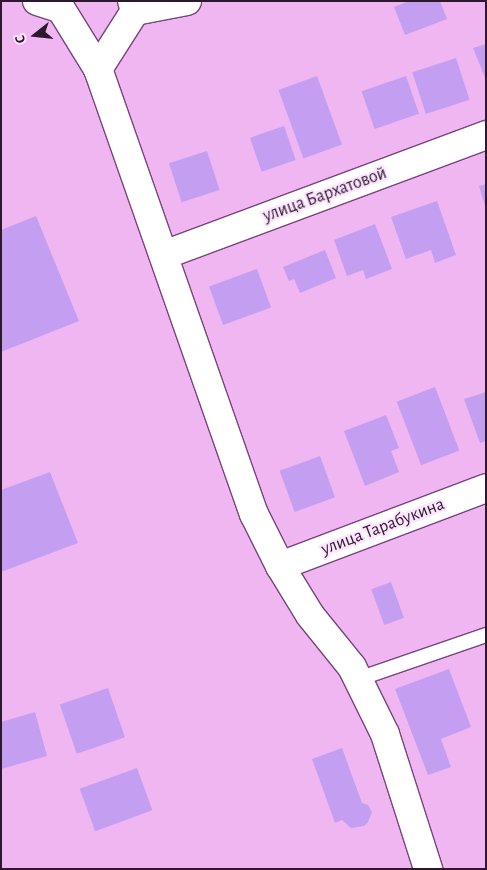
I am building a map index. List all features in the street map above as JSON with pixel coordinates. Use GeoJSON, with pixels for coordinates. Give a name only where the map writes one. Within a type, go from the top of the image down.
{"type":"FeatureCollection","features":[{"type":"Feature","properties":{"kind":"street"},"geometry":{"type":"LineString","coordinates":[[37,1],[61,9],[98,69],[254,514],[280,566],[310,615],[352,666],[386,734],[428,869]]}},
{"type":"Feature","properties":{"kind":"street"},"geometry":{"type":"LineString","coordinates":[[98,69],[134,6],[187,1]]}},
{"type":"Feature","properties":{"kind":"street","name":"улица Бархатовой"},"geometry":{"type":"LineString","coordinates":[[164,255],[486,136]]}},
{"type":"Feature","properties":{"kind":"street","name":"улица Тарабукина"},"geometry":{"type":"LineString","coordinates":[[280,566],[486,488]]}},
{"type":"Feature","properties":{"kind":"lane"},"geometry":{"type":"LineString","coordinates":[[358,680],[486,635]]}},
{"type":"Feature","properties":{"kind":"building"},"geometry":{"type":"Polygon","coordinates":[[[409,1],[440,1],[447,19],[405,35],[394,7],[409,1]]]}},
{"type":"Feature","properties":{"kind":"building"},"geometry":{"type":"Polygon","coordinates":[[[486,44],[486,80],[473,48],[486,44]]]}},
{"type":"Feature","properties":{"kind":"building"},"geometry":{"type":"Polygon","coordinates":[[[456,58],[470,100],[426,114],[412,72],[456,58]]]}},
{"type":"Feature","properties":{"kind":"building"},"geometry":{"type":"Polygon","coordinates":[[[317,76],[342,145],[303,159],[278,90],[317,76]]]}},
{"type":"Feature","properties":{"kind":"building"},"geometry":{"type":"Polygon","coordinates":[[[406,76],[419,114],[375,129],[362,91],[406,76]]]}},
{"type":"Feature","properties":{"kind":"building"},"geometry":{"type":"Polygon","coordinates":[[[284,126],[296,160],[262,172],[250,138],[284,126]]]}},
{"type":"Feature","properties":{"kind":"building"},"geometry":{"type":"Polygon","coordinates":[[[207,151],[220,190],[182,202],[169,163],[207,151]]]}},
{"type":"Feature","properties":{"kind":"building"},"geometry":{"type":"Polygon","coordinates":[[[486,184],[486,206],[485,206],[479,186],[486,184]]]}},
{"type":"Feature","properties":{"kind":"building"},"geometry":{"type":"Polygon","coordinates":[[[437,201],[456,255],[435,263],[431,250],[406,259],[391,217],[437,201]]]}},
{"type":"Feature","properties":{"kind":"building"},"geometry":{"type":"Polygon","coordinates":[[[36,216],[79,321],[1,352],[1,230],[36,216]]]}},
{"type":"Feature","properties":{"kind":"building"},"geometry":{"type":"Polygon","coordinates":[[[375,224],[392,269],[366,279],[363,270],[347,276],[334,240],[375,224]]]}},
{"type":"Feature","properties":{"kind":"building"},"geometry":{"type":"Polygon","coordinates":[[[325,250],[336,278],[300,293],[294,279],[289,281],[283,267],[325,250]]]}},
{"type":"Feature","properties":{"kind":"building"},"geometry":{"type":"Polygon","coordinates":[[[257,269],[271,308],[223,325],[209,286],[257,269]]]}},
{"type":"Feature","properties":{"kind":"building"},"geometry":{"type":"Polygon","coordinates":[[[435,387],[459,450],[421,465],[397,402],[435,387]]]}},
{"type":"Feature","properties":{"kind":"building"},"geometry":{"type":"Polygon","coordinates":[[[486,392],[486,441],[480,443],[464,399],[486,392]]]}},
{"type":"Feature","properties":{"kind":"building"},"geometry":{"type":"Polygon","coordinates":[[[386,415],[399,448],[391,451],[399,472],[365,486],[344,431],[386,415]]]}},
{"type":"Feature","properties":{"kind":"building"},"geometry":{"type":"Polygon","coordinates":[[[320,456],[335,497],[295,512],[280,471],[320,456]]]}},
{"type":"Feature","properties":{"kind":"building"},"geometry":{"type":"Polygon","coordinates":[[[50,472],[78,543],[1,572],[1,490],[50,472]]]}},
{"type":"Feature","properties":{"kind":"building"},"geometry":{"type":"Polygon","coordinates":[[[391,582],[404,618],[384,625],[371,589],[391,582]]]}},
{"type":"Feature","properties":{"kind":"building"},"geometry":{"type":"Polygon","coordinates":[[[449,669],[471,727],[441,739],[451,767],[428,775],[395,689],[449,669]]]}},
{"type":"Feature","properties":{"kind":"building"},"geometry":{"type":"Polygon","coordinates":[[[108,688],[125,737],[77,754],[60,705],[108,688]]]}},
{"type":"Feature","properties":{"kind":"building"},"geometry":{"type":"Polygon","coordinates":[[[35,712],[47,756],[1,769],[1,722],[35,712]]]}},
{"type":"Feature","properties":{"kind":"building"},"geometry":{"type":"Polygon","coordinates":[[[342,748],[362,803],[368,805],[372,812],[364,826],[351,828],[342,820],[335,823],[312,759],[342,748]]]}},
{"type":"Feature","properties":{"kind":"building"},"geometry":{"type":"Polygon","coordinates":[[[137,768],[152,810],[95,831],[80,789],[137,768]]]}}]}
